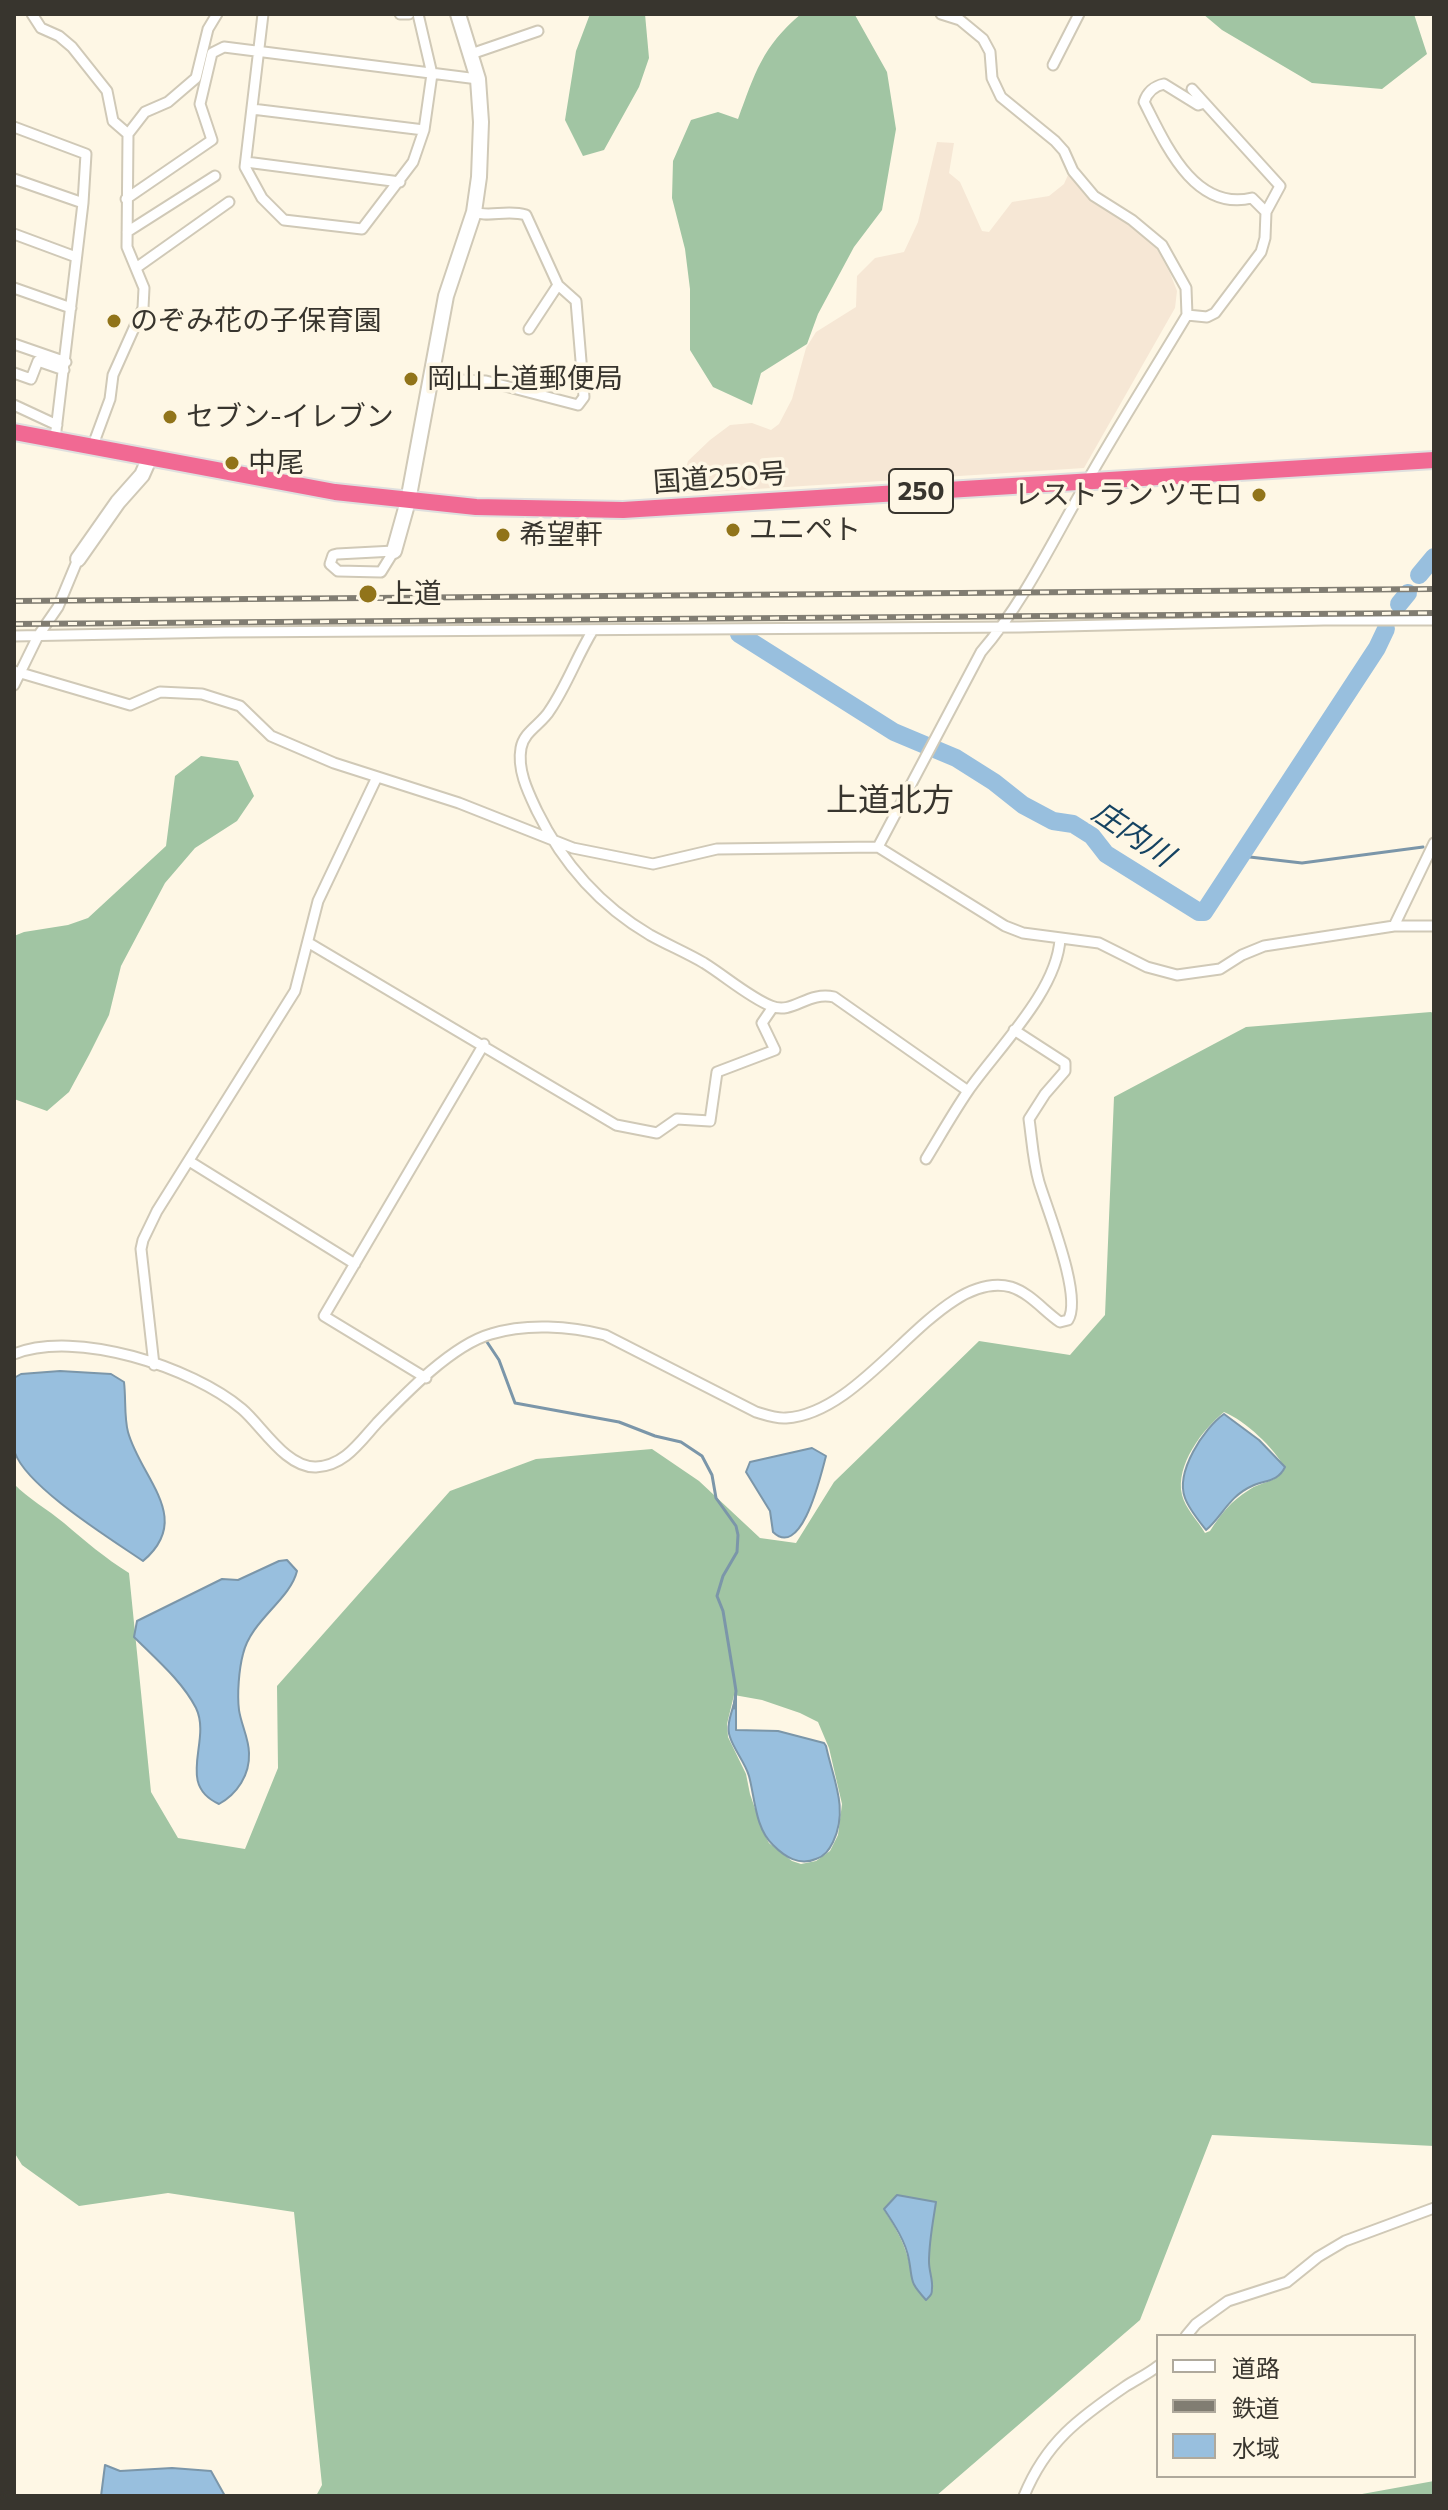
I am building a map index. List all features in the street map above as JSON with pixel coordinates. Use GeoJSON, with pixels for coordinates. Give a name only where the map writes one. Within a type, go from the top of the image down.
{"type":"FeatureCollection","features":[{"type":"Feature","properties":{"kind":"highway","name":"国道250号"},"geometry":{"type":"LineString","coordinates":[[14,432],[56,432],[93,445],[335,492],[476,507],[623,510],[1434,460]]}},
{"type":"Feature","properties":{"kind":"street"},"geometry":{"type":"LineString","coordinates":[[32,14],[41,28],[59,36],[72,47],[107,91],[113,121],[128,134]]}},
{"type":"Feature","properties":{"kind":"street"},"geometry":{"type":"LineString","coordinates":[[93,445],[110,399],[113,375],[143,308],[144,288],[127,247],[128,134],[145,112],[168,102],[196,78],[208,29],[217,14]]}},
{"type":"Feature","properties":{"kind":"street"},"geometry":{"type":"LineString","coordinates":[[263,14],[245,167],[262,198],[284,220],[362,229],[413,162],[424,130],[432,74],[418,14]]}},
{"type":"Feature","properties":{"kind":"street"},"geometry":{"type":"LineString","coordinates":[[400,14],[409,14]]}},
{"type":"Feature","properties":{"kind":"street"},"geometry":{"type":"LineString","coordinates":[[394,551],[337,554],[333,555],[330,564],[338,571],[381,572],[394,551],[408,501],[446,296],[474,212],[479,177],[481,122],[478,79],[458,14]]}},
{"type":"Feature","properties":{"kind":"street"},"geometry":{"type":"LineString","coordinates":[[878,847],[981,652],[1003,627],[1029,586],[1087,480],[1187,315],[1186,288],[1162,245],[1088,190],[1055,141],[1013,108],[996,89],[990,52],[983,39],[960,20],[941,14]]}},
{"type":"Feature","properties":{"kind":"street"},"geometry":{"type":"LineString","coordinates":[[1053,65],[1079,14]]}},
{"type":"Feature","properties":{"kind":"street"},"geometry":{"type":"LineString","coordinates":[[471,54],[538,31]]}},
{"type":"Feature","properties":{"kind":"street"},"geometry":{"type":"LineString","coordinates":[[126,199],[212,140],[200,104],[212,53],[224,47],[478,79]]}},
{"type":"Feature","properties":{"kind":"street"},"geometry":{"type":"LineString","coordinates":[[1204,103],[1198,105],[1164,84],[1149,93],[1144,102],[1174,158],[1201,187],[1228,198],[1252,198],[1266,212]]}},
{"type":"Feature","properties":{"kind":"street"},"geometry":{"type":"LineString","coordinates":[[1187,315],[1207,317],[1215,313],[1257,261],[1265,238],[1266,212],[1280,186],[1192,89]]}},
{"type":"Feature","properties":{"kind":"street"},"geometry":{"type":"LineString","coordinates":[[252,109],[424,130]]}},
{"type":"Feature","properties":{"kind":"street"},"geometry":{"type":"LineString","coordinates":[[14,127],[86,154],[56,432],[14,405]]}},
{"type":"Feature","properties":{"kind":"street"},"geometry":{"type":"LineString","coordinates":[[246,162],[400,182]]}},
{"type":"Feature","properties":{"kind":"street"},"geometry":{"type":"LineString","coordinates":[[127,232],[215,176]]}},
{"type":"Feature","properties":{"kind":"street"},"geometry":{"type":"LineString","coordinates":[[14,179],[83,203]]}},
{"type":"Feature","properties":{"kind":"street"},"geometry":{"type":"LineString","coordinates":[[136,268],[229,202]]}},
{"type":"Feature","properties":{"kind":"street"},"geometry":{"type":"LineString","coordinates":[[432,379],[486,381],[578,405],[584,397],[578,308],[571,295],[558,285],[526,215],[506,211],[483,215],[474,212]]}},
{"type":"Feature","properties":{"kind":"street"},"geometry":{"type":"LineString","coordinates":[[14,234],[76,257]]}},
{"type":"Feature","properties":{"kind":"street"},"geometry":{"type":"LineString","coordinates":[[529,329],[558,285]]}},
{"type":"Feature","properties":{"kind":"street"},"geometry":{"type":"LineString","coordinates":[[14,288],[71,308]]}},
{"type":"Feature","properties":{"kind":"street"},"geometry":{"type":"LineString","coordinates":[[14,344],[65,366]]}},
{"type":"Feature","properties":{"kind":"street"},"geometry":{"type":"LineString","coordinates":[[14,373],[31,379],[38,361],[65,366]]}},
{"type":"Feature","properties":{"kind":"street"},"geometry":{"type":"LineString","coordinates":[[14,685],[17,671],[58,607],[78,559],[118,502],[142,475],[150,457]]}},
{"type":"Feature","properties":{"kind":"street"},"geometry":{"type":"LineString","coordinates":[[14,636],[1434,620]]}},
{"type":"Feature","properties":{"kind":"street"},"geometry":{"type":"LineString","coordinates":[[593,630],[548,715],[532,728],[521,744],[520,762],[526,788],[551,839],[575,874],[622,918],[704,963],[773,1007],[798,1006],[808,997],[821,994],[834,997],[968,1091]]}},
{"type":"Feature","properties":{"kind":"street"},"geometry":{"type":"LineString","coordinates":[[17,671],[130,705],[160,692],[202,694],[240,706],[271,736],[334,763],[459,803],[573,848],[653,864],[717,849],[878,847],[1005,926],[1023,933],[1099,943],[1147,967],[1177,975],[1220,969],[1264,946],[1394,926],[1434,926]]}},
{"type":"Feature","properties":{"kind":"street"},"geometry":{"type":"LineString","coordinates":[[154,1365],[141,1249],[143,1240],[157,1211],[295,991],[318,901],[377,777]]}},
{"type":"Feature","properties":{"kind":"street"},"geometry":{"type":"LineString","coordinates":[[1394,926],[1434,843]]}},
{"type":"Feature","properties":{"kind":"street"},"geometry":{"type":"LineString","coordinates":[[926,1159],[968,1091],[1052,973],[1058,960],[1060,939]]}},
{"type":"Feature","properties":{"kind":"street"},"geometry":{"type":"LineString","coordinates":[[309,943],[616,1125],[657,1133],[677,1119],[710,1121],[717,1072],[775,1050],[762,1023],[773,1007]]}},
{"type":"Feature","properties":{"kind":"street"},"geometry":{"type":"LineString","coordinates":[[14,1354],[53,1345],[98,1350],[194,1379],[239,1407],[285,1455],[305,1466],[315,1467],[334,1464],[348,1455],[380,1420],[453,1355],[491,1334],[519,1328],[581,1329],[628,1344],[756,1412],[783,1419],[800,1416],[827,1405],[875,1371],[941,1308],[963,1293],[995,1285],[1013,1288],[1033,1299],[1060,1322],[1068,1320],[1073,1309],[1070,1288],[1039,1181],[1029,1119],[1065,1071],[1065,1063],[1014,1030]]}},
{"type":"Feature","properties":{"kind":"street"},"geometry":{"type":"LineString","coordinates":[[426,1378],[324,1316],[484,1044]]}},
{"type":"Feature","properties":{"kind":"street"},"geometry":{"type":"LineString","coordinates":[[189,1161],[355,1264]]}},
{"type":"Feature","properties":{"kind":"street"},"geometry":{"type":"LineString","coordinates":[[1188,2334],[1196,2324],[1228,2301],[1287,2282],[1318,2257],[1345,2241],[1434,2208]]}},
{"type":"Feature","properties":{"kind":"street"},"geometry":{"type":"LineString","coordinates":[[1024,2496],[1052,2445],[1068,2428],[1156,2367]]}},
{"type":"Feature","properties":{"kind":"shaded area"},"geometry":{"type":"Polygon","coordinates":[[[937,142],[954,143],[949,173],[960,182],[982,231],[989,232],[1012,202],[1049,196],[1064,184],[1068,175],[1093,201],[1127,222],[1154,244],[1170,273],[1177,291],[1175,308],[1084,468],[678,494],[688,461],[730,425],[752,423],[771,430],[779,424],[792,399],[806,348],[816,332],[856,307],[857,276],[875,258],[904,252],[918,222],[937,142]]]}},
{"type":"Feature","properties":{"kind":"green space"},"geometry":{"type":"Polygon","coordinates":[[[590,14],[645,14],[649,58],[639,87],[604,150],[583,156],[565,120],[576,51],[590,14]]]}},
{"type":"Feature","properties":{"kind":"green space"},"geometry":{"type":"Polygon","coordinates":[[[801,14],[855,15],[887,72],[896,129],[882,210],[854,247],[818,314],[807,344],[761,373],[752,405],[713,387],[690,350],[690,289],[685,249],[672,198],[673,161],[691,120],[718,112],[738,119],[768,50],[801,14]]]}},
{"type":"Feature","properties":{"kind":"green space"},"geometry":{"type":"Polygon","coordinates":[[[1203,14],[1414,14],[1427,54],[1382,89],[1312,83],[1222,30],[1203,14]]]}},
{"type":"Feature","properties":{"kind":"green space"},"geometry":{"type":"Polygon","coordinates":[[[201,756],[238,761],[254,796],[237,821],[195,848],[165,883],[121,966],[109,1015],[69,1092],[47,1111],[14,1099],[14,936],[88,918],[166,846],[175,776],[201,756]]]}},
{"type":"Feature","properties":{"kind":"green space"},"geometry":{"type":"Polygon","coordinates":[[[1434,1014],[1434,2146],[1212,2135],[1140,2320],[936,2496],[316,2496],[322,2485],[294,2212],[168,2193],[79,2206],[22,2165],[14,2152],[14,1484],[129,1573],[151,1792],[178,1838],[245,1849],[278,1768],[277,1686],[450,1491],[536,1459],[652,1449],[699,1481],[760,1538],[796,1543],[834,1482],[979,1341],[1070,1355],[1105,1315],[1114,1097],[1246,1027],[1434,1014]],[[1224,1412],[1192,1449],[1181,1484],[1184,1500],[1205,1533],[1237,1499],[1254,1487],[1274,1479],[1285,1468],[1259,1436],[1224,1412]],[[734,1695],[727,1724],[728,1737],[746,1774],[750,1794],[769,1843],[792,1861],[801,1864],[816,1861],[830,1851],[838,1835],[842,1804],[829,1748],[818,1722],[762,1700],[734,1695]],[[896,2196],[884,2210],[904,2245],[914,2284],[926,2300],[933,2287],[896,2196]]]}},
{"type":"Feature","properties":{"kind":"green space"},"geometry":{"type":"Polygon","coordinates":[[[1434,2481],[1434,2496],[1351,2496],[1434,2481]]]}},
{"type":"Feature","properties":{"kind":"water"},"geometry":{"type":"Polygon","coordinates":[[[60,1371],[111,1374],[124,1382],[128,1432],[160,1498],[164,1514],[164,1529],[158,1545],[143,1561],[53,1497],[23,1467],[15,1453],[12,1428],[14,1378],[21,1374],[60,1371]]]}},
{"type":"Feature","properties":{"kind":"water"},"geometry":{"type":"Polygon","coordinates":[[[1224,1414],[1259,1440],[1285,1467],[1275,1478],[1237,1495],[1206,1530],[1185,1498],[1184,1476],[1200,1440],[1224,1414]]]}},
{"type":"Feature","properties":{"kind":"water"},"geometry":{"type":"Polygon","coordinates":[[[812,1448],[826,1456],[815,1495],[801,1525],[793,1534],[783,1538],[773,1532],[770,1511],[746,1472],[750,1462],[812,1448]]]}},
{"type":"Feature","properties":{"kind":"water"},"geometry":{"type":"Polygon","coordinates":[[[287,1560],[297,1571],[293,1581],[254,1631],[242,1660],[238,1704],[249,1748],[247,1769],[237,1789],[219,1804],[206,1795],[199,1785],[200,1721],[196,1708],[176,1679],[134,1637],[137,1621],[222,1579],[238,1580],[287,1560]]]}},
{"type":"Feature","properties":{"kind":"water"},"geometry":{"type":"Polygon","coordinates":[[[736,1695],[736,1730],[778,1731],[826,1746],[838,1794],[840,1818],[833,1842],[819,1858],[810,1861],[793,1859],[773,1845],[762,1830],[749,1776],[729,1732],[736,1695]]]}},
{"type":"Feature","properties":{"kind":"water"},"geometry":{"type":"Polygon","coordinates":[[[897,2195],[936,2202],[929,2254],[932,2292],[926,2300],[914,2285],[905,2247],[884,2209],[897,2195]]]}},
{"type":"Feature","properties":{"kind":"water"},"geometry":{"type":"Polygon","coordinates":[[[105,2465],[120,2471],[172,2468],[211,2471],[225,2496],[101,2496],[105,2465]]]}},
{"type":"Feature","properties":{"kind":"waterway","name":"庄内川"},"geometry":{"type":"LineString","coordinates":[[1419,575],[1434,557]]}},
{"type":"Feature","properties":{"kind":"waterway","name":"庄内川"},"geometry":{"type":"LineString","coordinates":[[1399,604],[1408,593]]}},
{"type":"Feature","properties":{"kind":"waterway","name":"庄内川"},"geometry":{"type":"LineString","coordinates":[[739,634],[894,732],[956,758],[1023,805],[1053,821],[1073,824],[1092,836],[1106,854],[1199,912],[1204,912],[1377,648],[1386,629]]}},
{"type":"Feature","properties":{"kind":"waterway"},"geometry":{"type":"LineString","coordinates":[[1241,856],[1302,863],[1423,847]]}},
{"type":"Feature","properties":{"kind":"waterway"},"geometry":{"type":"LineString","coordinates":[[485,1339],[499,1360],[515,1403],[619,1422],[681,1442],[702,1456],[712,1475],[716,1498],[736,1526],[738,1535],[737,1552],[723,1576],[717,1596],[723,1611],[736,1691],[734,1708]]}},
{"type":"Feature","properties":{"kind":"railway"},"geometry":{"type":"LineString","coordinates":[[14,601],[1434,589]]}},
{"type":"Feature","properties":{"kind":"railway"},"geometry":{"type":"LineString","coordinates":[[14,624],[1434,613]]}},
{"type":"Feature","properties":{"kind":"place","name":"のぞみ花の子保育園"},"geometry":{"type":"Point","coordinates":[114,321]}},
{"type":"Feature","properties":{"kind":"place","name":"岡山上道郵便局"},"geometry":{"type":"Point","coordinates":[411,379]}},
{"type":"Feature","properties":{"kind":"place","name":"セブン-イレブン"},"geometry":{"type":"Point","coordinates":[170,417]}},
{"type":"Feature","properties":{"kind":"place","name":"中尾"},"geometry":{"type":"Point","coordinates":[232,463]}},
{"type":"Feature","properties":{"kind":"place","name":"レストラン ツモロ"},"geometry":{"type":"Point","coordinates":[1259,495]}},
{"type":"Feature","properties":{"kind":"place","name":"ユニペト"},"geometry":{"type":"Point","coordinates":[733,530]}},
{"type":"Feature","properties":{"kind":"place","name":"希望軒"},"geometry":{"type":"Point","coordinates":[503,535]}},
{"type":"Feature","properties":{"kind":"place","name":"上道"},"geometry":{"type":"Point","coordinates":[368,594]}},
{"type":"Feature","properties":{"kind":"district","name":"上道北方"},"geometry":{"type":"Point","coordinates":[890,800]}}]}
